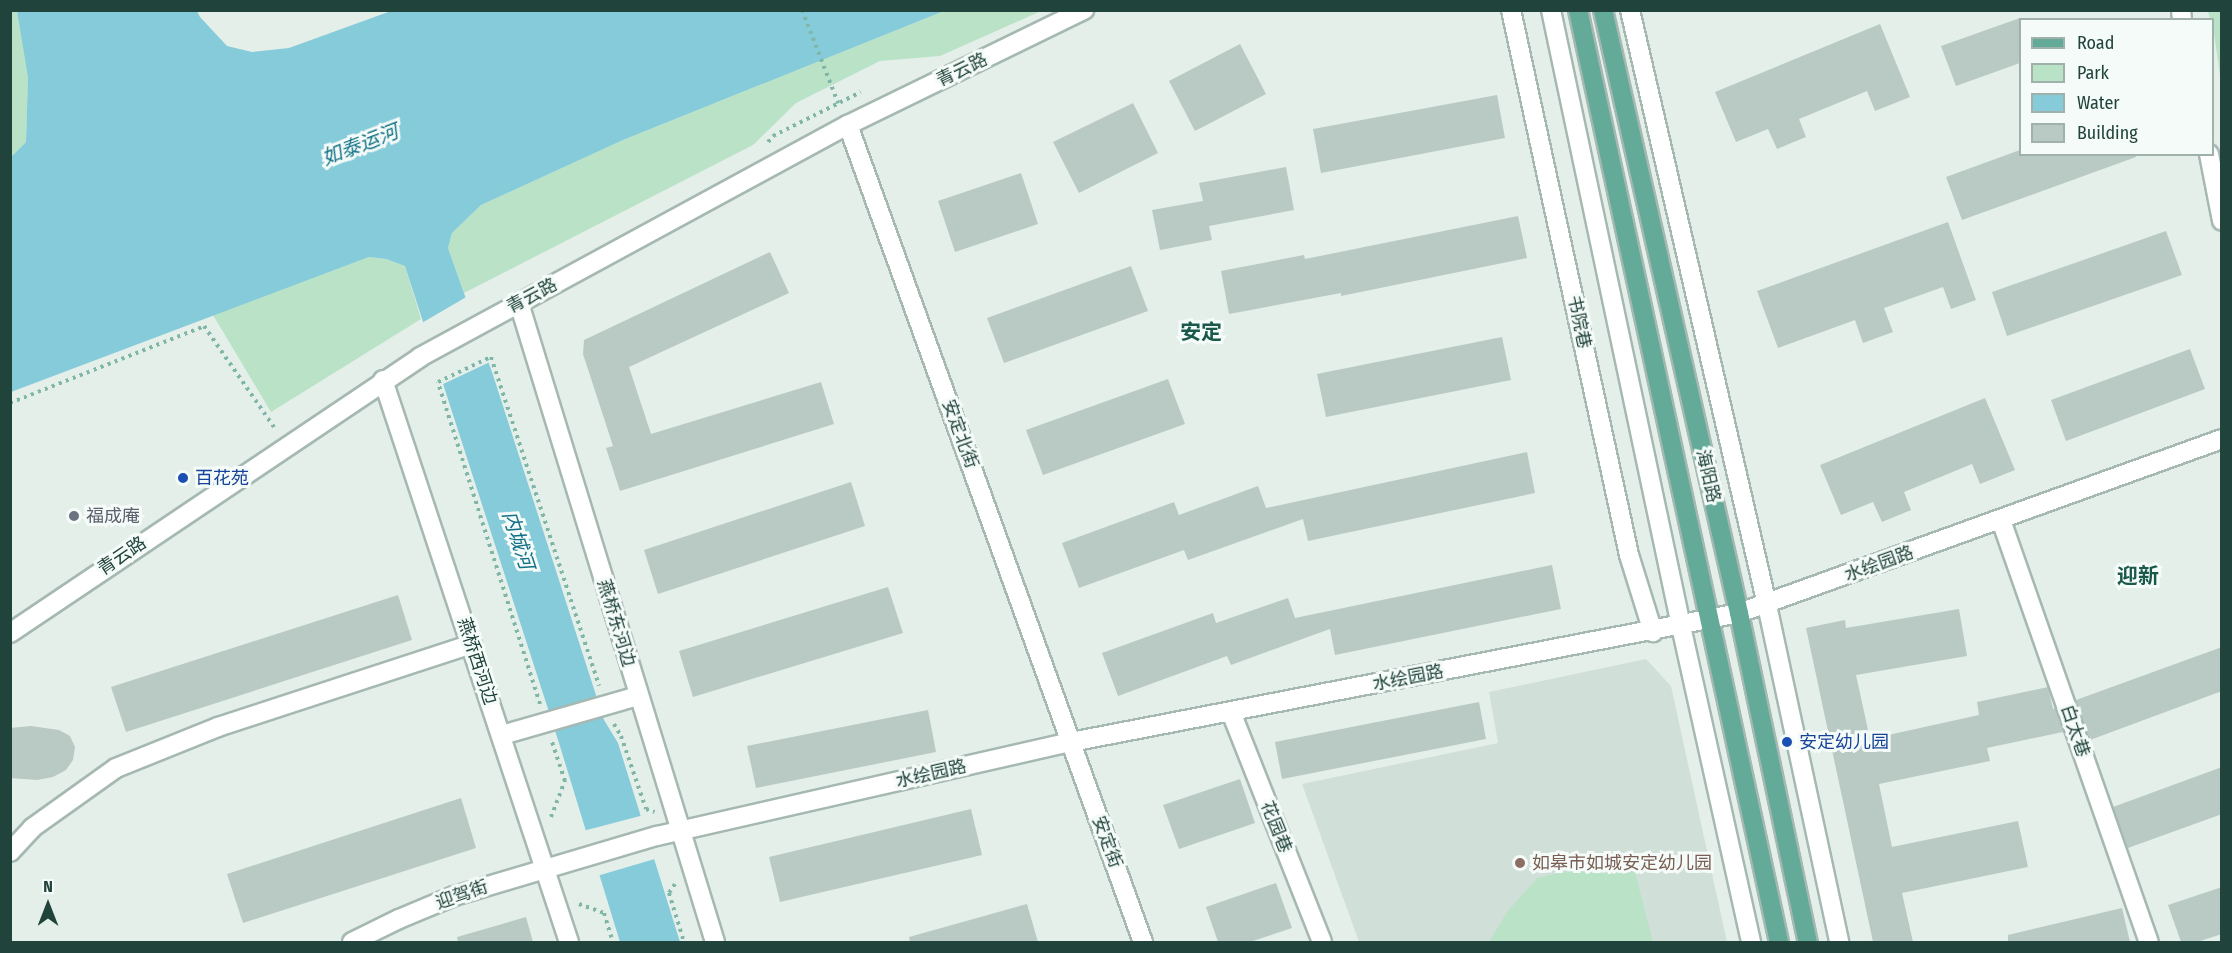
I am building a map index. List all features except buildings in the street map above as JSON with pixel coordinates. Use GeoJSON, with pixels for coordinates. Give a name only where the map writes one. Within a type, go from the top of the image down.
{"type":"FeatureCollection","features":[{"type":"Feature","properties":{"kind":"main road","name":"海阳路"},"geometry":{"type":"LineString","coordinates":[[1578,10],[1779,942]]}},
{"type":"Feature","properties":{"kind":"main road","name":"海阳路"},"geometry":{"type":"LineString","coordinates":[[1604,17],[1739,613],[1808,942]]}},
{"type":"Feature","properties":{"kind":"street","name":"青云路"},"geometry":{"type":"LineString","coordinates":[[10,633],[420,357],[848,125],[1084,10]]}},
{"type":"Feature","properties":{"kind":"street","name":"书院巷"},"geometry":{"type":"LineString","coordinates":[[1511,10],[1629,555],[1653,632]]}},
{"type":"Feature","properties":{"kind":"street"},"geometry":{"type":"LineString","coordinates":[[1551,10],[1681,626],[1752,942]]}},
{"type":"Feature","properties":{"kind":"street"},"geometry":{"type":"LineString","coordinates":[[1630,14],[1767,605],[1839,942]]}},
{"type":"Feature","properties":{"kind":"street","name":"安定北街"},"geometry":{"type":"LineString","coordinates":[[848,125],[1071,742]]}},
{"type":"Feature","properties":{"kind":"street"},"geometry":{"type":"LineString","coordinates":[[2209,156],[2222,221]]}},
{"type":"Feature","properties":{"kind":"street","name":"燕桥东河边"},"geometry":{"type":"LineString","coordinates":[[519,303],[715,942]]}},
{"type":"Feature","properties":{"kind":"street","name":"燕桥西河边"},"geometry":{"type":"LineString","coordinates":[[383,380],[569,942]]}},
{"type":"Feature","properties":{"kind":"street","name":"水绘园路"},"geometry":{"type":"LineString","coordinates":[[576,858],[657,836],[678,824],[1071,742],[1653,632],[1739,613],[1767,605],[2222,439]]}},
{"type":"Feature","properties":{"kind":"street","name":"白太巷"},"geometry":{"type":"LineString","coordinates":[[2001,520],[2149,942]]}},
{"type":"Feature","properties":{"kind":"street"},"geometry":{"type":"LineString","coordinates":[[10,852],[32,828],[116,768],[218,727],[472,644]]}},
{"type":"Feature","properties":{"kind":"street"},"geometry":{"type":"LineString","coordinates":[[502,735],[638,696]]}},
{"type":"Feature","properties":{"kind":"street","name":"花园巷"},"geometry":{"type":"LineString","coordinates":[[1231,712],[1322,942]]}},
{"type":"Feature","properties":{"kind":"street","name":"安定街"},"geometry":{"type":"LineString","coordinates":[[1071,742],[1143,942]]}},
{"type":"Feature","properties":{"kind":"street","name":"迎驾街"},"geometry":{"type":"LineString","coordinates":[[352,942],[399,918],[542,860],[576,858]]}},
{"type":"Feature","properties":{"kind":"path"},"geometry":{"type":"LineString","coordinates":[[802,10],[838,103]]}},
{"type":"Feature","properties":{"kind":"path"},"geometry":{"type":"LineString","coordinates":[[10,403],[204,326],[287,445]]}},
{"type":"Feature","properties":{"kind":"path"},"geometry":{"type":"LineString","coordinates":[[542,860],[565,781],[438,382],[491,357],[604,706],[621,736],[646,809],[678,824]]}},
{"type":"Feature","properties":{"kind":"path"},"geometry":{"type":"LineString","coordinates":[[553,894],[604,913],[613,942]]}},
{"type":"Feature","properties":{"kind":"shaded area","name":"如皋市如城安定幼儿园"},"geometry":{"type":"Polygon","coordinates":[[[1646,659],[1671,686],[1727,942],[1359,942],[1302,784],[1498,743],[1489,692],[1646,659]]]}},
{"type":"Feature","properties":{"kind":"green space"},"geometry":{"type":"Polygon","coordinates":[[[17,10],[28,78],[26,142],[11,157],[10,11],[17,10]]]}},
{"type":"Feature","properties":{"kind":"green space"},"geometry":{"type":"Polygon","coordinates":[[[944,11],[1041,11],[940,56],[880,61],[796,103],[753,145],[464,293],[448,248],[452,233],[481,205],[623,140],[944,11]]]}},
{"type":"Feature","properties":{"kind":"green space"},"geometry":{"type":"Polygon","coordinates":[[[2208,11],[2221,11],[2221,82],[2214,18],[2210,18],[2208,11]]]}},
{"type":"Feature","properties":{"kind":"green space"},"geometry":{"type":"Polygon","coordinates":[[[369,257],[386,259],[405,266],[421,319],[271,412],[213,315],[369,257]]]}},
{"type":"Feature","properties":{"kind":"green space"},"geometry":{"type":"Polygon","coordinates":[[[1631,857],[1653,942],[1489,942],[1507,912],[1537,878],[1631,857]]]}},
{"type":"Feature","properties":{"kind":"water"},"geometry":{"type":"Polygon","coordinates":[[[17,11],[197,11],[227,46],[252,52],[289,48],[391,11],[944,11],[623,140],[481,205],[452,233],[448,248],[493,375],[604,720],[618,743],[680,942],[620,942],[559,743],[405,266],[386,259],[369,257],[11,392],[11,157],[26,142],[28,78],[17,11]]]}},
{"type":"Feature","properties":{"kind":"pier"},"geometry":{"type":"Polygon","coordinates":[[[468,296],[492,361],[439,386],[420,324],[468,296]]]}},
{"type":"Feature","properties":{"kind":"pier"},"geometry":{"type":"Polygon","coordinates":[[[644,815],[658,858],[597,876],[583,831],[644,815]]]}},
{"type":"Feature","properties":{"kind":"place","name":"百花苑"},"geometry":{"type":"Point","coordinates":[183,478]}},
{"type":"Feature","properties":{"kind":"place","name":"福成庵"},"geometry":{"type":"Point","coordinates":[74,516]}},
{"type":"Feature","properties":{"kind":"place","name":"安定幼儿园"},"geometry":{"type":"Point","coordinates":[1787,742]}},
{"type":"Feature","properties":{"kind":"place","name":"如皋市如城安定幼儿园"},"geometry":{"type":"Point","coordinates":[1520,863]}},
{"type":"Feature","properties":{"kind":"district","name":"安定"},"geometry":{"type":"Point","coordinates":[1201,332]}},
{"type":"Feature","properties":{"kind":"district","name":"迎新"},"geometry":{"type":"Point","coordinates":[2138,576]}},
{"type":"Feature","properties":{"kind":"water label","name":"如泰运河"},"geometry":{"type":"Point","coordinates":[360,145]}},
{"type":"Feature","properties":{"kind":"water label","name":"内城河"},"geometry":{"type":"Point","coordinates":[518,540]}}]}
